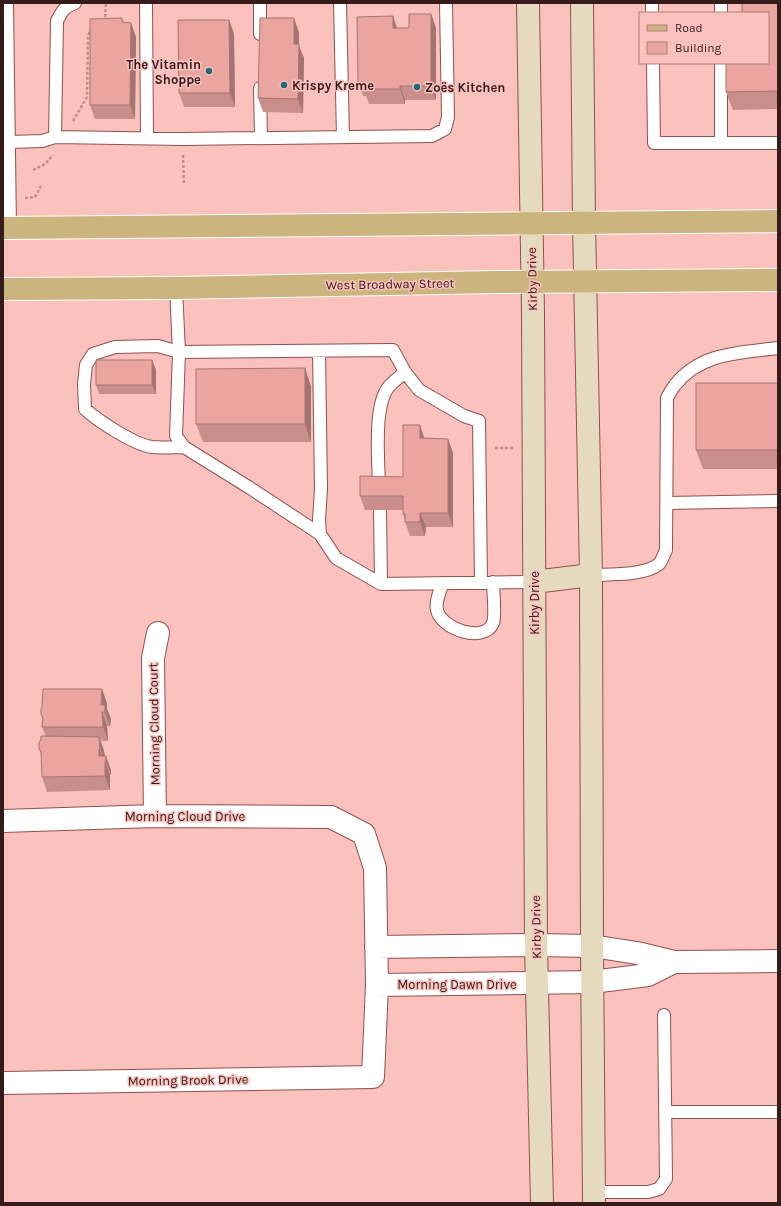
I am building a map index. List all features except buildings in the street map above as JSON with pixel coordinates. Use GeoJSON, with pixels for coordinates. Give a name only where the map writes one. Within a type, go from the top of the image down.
{"type":"FeatureCollection","features":[{"type":"Feature","properties":{"kind":"main road","name":"Kirby Drive"},"geometry":{"type":"LineString","coordinates":[[528,3],[533,282],[536,945],[542,1203]]}},
{"type":"Feature","properties":{"kind":"main road"},"geometry":{"type":"LineString","coordinates":[[582,3],[584,222],[591,575],[592,982],[595,1198]]}},
{"type":"Feature","properties":{"kind":"main road"},"geometry":{"type":"LineString","coordinates":[[7,228],[778,221]]}},
{"type":"Feature","properties":{"kind":"main road","name":"West Broadway Street"},"geometry":{"type":"LineString","coordinates":[[3,288],[176,288],[533,282],[778,280]]}},
{"type":"Feature","properties":{"kind":"main road"},"geometry":{"type":"LineString","coordinates":[[534,582],[591,575]]}},
{"type":"Feature","properties":{"kind":"street","name":"Morning Cloud Court"},"geometry":{"type":"LineString","coordinates":[[155,816],[153,658],[158,633]]}},
{"type":"Feature","properties":{"kind":"street","name":"Morning Cloud Drive"},"geometry":{"type":"LineString","coordinates":[[3,821],[155,816],[331,817],[364,834],[375,868],[376,947]]}},
{"type":"Feature","properties":{"kind":"street"},"geometry":{"type":"LineString","coordinates":[[377,985],[376,947],[536,945],[592,946],[637,953],[674,962],[778,961]]}},
{"type":"Feature","properties":{"kind":"street","name":"Morning Dawn Drive"},"geometry":{"type":"LineString","coordinates":[[377,985],[537,984],[592,982],[648,975],[674,962]]}},
{"type":"Feature","properties":{"kind":"street","name":"Morning Brook Drive"},"geometry":{"type":"LineString","coordinates":[[3,1083],[373,1077],[377,985]]}},
{"type":"Feature","properties":{"kind":"lane"},"geometry":{"type":"LineString","coordinates":[[7,3],[5,18],[7,228]]}},
{"type":"Feature","properties":{"kind":"lane"},"geometry":{"type":"LineString","coordinates":[[59,137],[57,21],[66,6],[75,3]]}},
{"type":"Feature","properties":{"kind":"lane"},"geometry":{"type":"LineString","coordinates":[[146,3],[147,138]]}},
{"type":"Feature","properties":{"kind":"lane"},"geometry":{"type":"LineString","coordinates":[[260,3],[260,43]]}},
{"type":"Feature","properties":{"kind":"lane"},"geometry":{"type":"LineString","coordinates":[[340,3],[343,137]]}},
{"type":"Feature","properties":{"kind":"lane"},"geometry":{"type":"LineString","coordinates":[[7,147],[59,137],[183,139],[432,136],[445,129],[448,117],[446,3]]}},
{"type":"Feature","properties":{"kind":"lane"},"geometry":{"type":"LineString","coordinates":[[653,64],[654,143],[778,142]]}},
{"type":"Feature","properties":{"kind":"lane"},"geometry":{"type":"LineString","coordinates":[[721,64],[721,143]]}},
{"type":"Feature","properties":{"kind":"lane"},"geometry":{"type":"LineString","coordinates":[[260,74],[261,138]]}},
{"type":"Feature","properties":{"kind":"lane"},"geometry":{"type":"LineString","coordinates":[[176,288],[179,352],[176,436],[184,447],[320,534],[336,558],[381,584],[534,582]]}},
{"type":"Feature","properties":{"kind":"lane"},"geometry":{"type":"LineString","coordinates":[[184,447],[151,447],[142,444],[128,438],[95,418],[85,409],[84,384],[86,365],[93,354],[115,347],[158,346],[179,352],[393,350],[405,372],[419,390],[464,416],[479,421],[481,582]]}},
{"type":"Feature","properties":{"kind":"lane"},"geometry":{"type":"LineString","coordinates":[[591,575],[647,570],[660,563],[666,550],[667,398],[674,385],[690,370],[703,362],[716,357],[778,348]]}},
{"type":"Feature","properties":{"kind":"lane"},"geometry":{"type":"LineString","coordinates":[[319,351],[321,490],[319,520],[320,534]]}},
{"type":"Feature","properties":{"kind":"lane"},"geometry":{"type":"LineString","coordinates":[[379,491],[378,420],[380,406],[387,389],[405,372]]}},
{"type":"Feature","properties":{"kind":"lane"},"geometry":{"type":"LineString","coordinates":[[667,502],[778,501]]}},
{"type":"Feature","properties":{"kind":"lane"},"geometry":{"type":"LineString","coordinates":[[380,510],[381,584]]}},
{"type":"Feature","properties":{"kind":"lane"},"geometry":{"type":"LineString","coordinates":[[442,583],[437,600],[437,611],[441,618],[451,627],[470,634],[484,631],[492,624],[494,618],[493,582]]}},
{"type":"Feature","properties":{"kind":"lane"},"geometry":{"type":"LineString","coordinates":[[595,1198],[648,1192],[659,1189],[666,1179],[664,1015]]}},
{"type":"Feature","properties":{"kind":"lane"},"geometry":{"type":"LineString","coordinates":[[665,1112],[778,1112]]}},
{"type":"Feature","properties":{"kind":"path"},"geometry":{"type":"LineString","coordinates":[[105,26],[106,3]]}},
{"type":"Feature","properties":{"kind":"path"},"geometry":{"type":"LineString","coordinates":[[33,170],[45,164],[52,158],[59,137],[87,97],[88,37],[90,30],[94,27]]}},
{"type":"Feature","properties":{"kind":"path"},"geometry":{"type":"LineString","coordinates":[[183,139],[184,184]]}},
{"type":"Feature","properties":{"kind":"path"},"geometry":{"type":"LineString","coordinates":[[480,449],[518,448]]}},
{"type":"Feature","properties":{"kind":"place","name":"The Vitamin Shoppe"},"geometry":{"type":"Point","coordinates":[209,71]}},
{"type":"Feature","properties":{"kind":"place","name":"Krispy Kreme"},"geometry":{"type":"Point","coordinates":[284,85]}},
{"type":"Feature","properties":{"kind":"place","name":"Zoës Kitchen"},"geometry":{"type":"Point","coordinates":[417,87]}}]}
